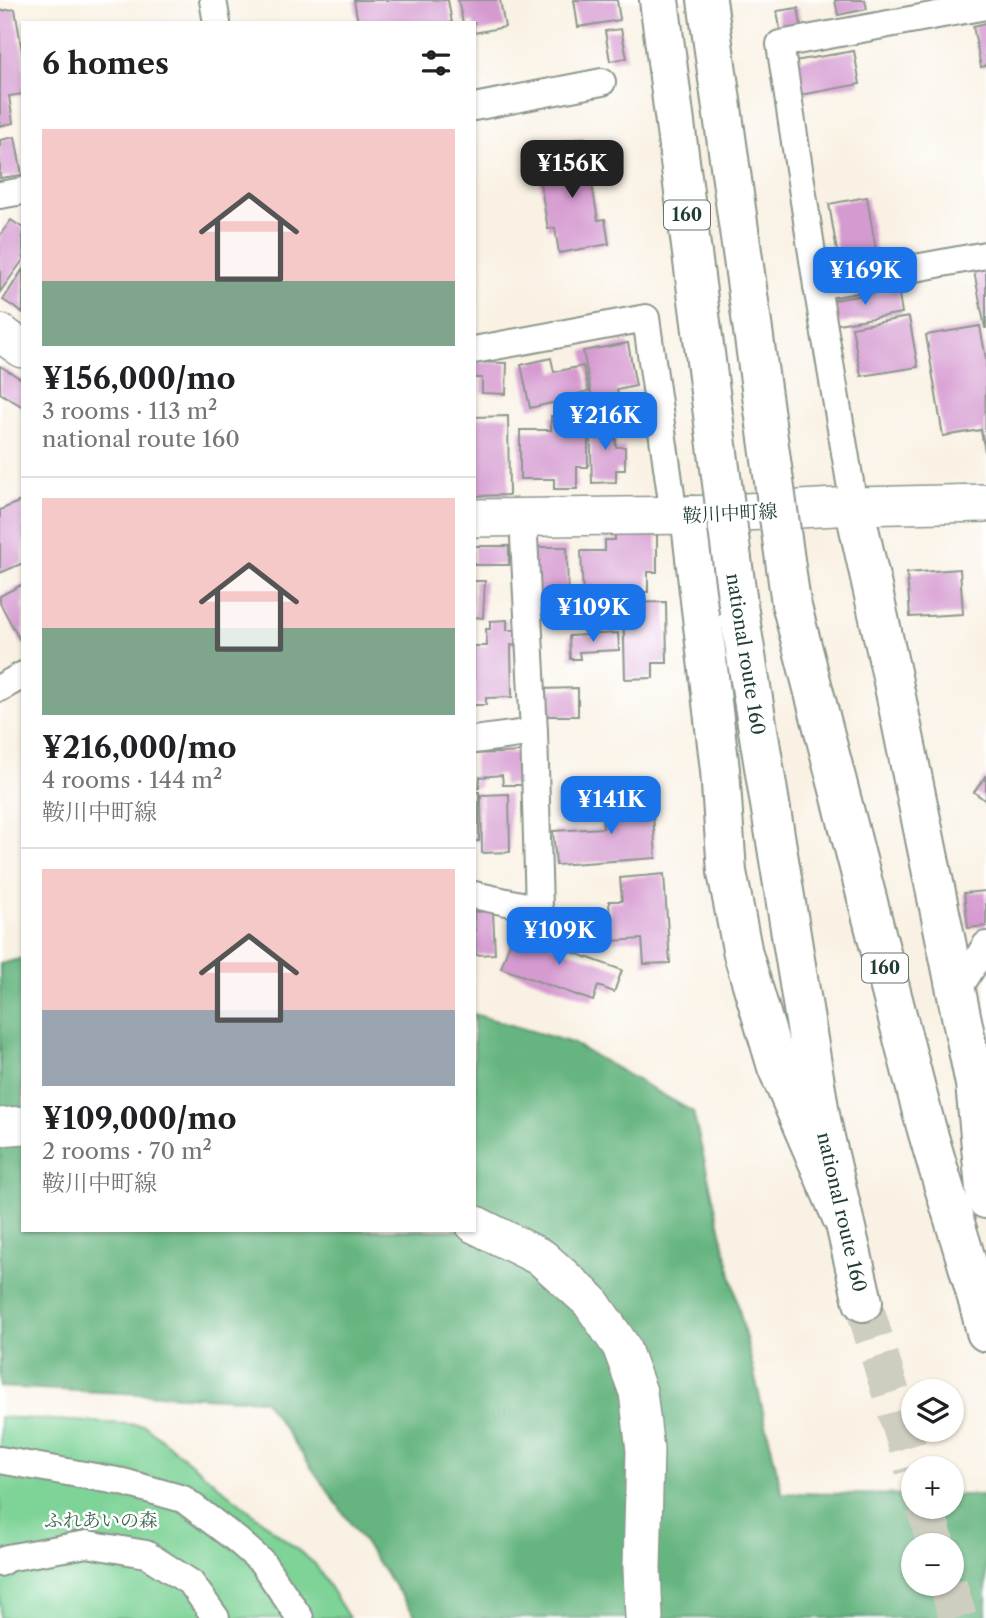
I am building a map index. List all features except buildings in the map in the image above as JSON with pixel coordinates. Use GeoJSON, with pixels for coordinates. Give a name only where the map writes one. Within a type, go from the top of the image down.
{"type":"FeatureCollection","features":[{"type":"Feature","properties":{"kind":"highway","name":"national route 160"},"geometry":{"type":"LineString","coordinates":[[659,0],[739,612],[821,1119],[863,1302]]}},
{"type":"Feature","properties":{"kind":"highway","name":"160"},"geometry":{"type":"LineString","coordinates":[[707,0],[791,603],[923,1113],[959,1239],[970,1266],[986,1332]]}},
{"type":"Feature","properties":{"kind":"highway"},"geometry":{"type":"LineString","coordinates":[[854,506],[891,672],[975,1084],[986,1200],[970,1266]]}},
{"type":"Feature","properties":{"kind":"highway"},"geometry":{"type":"LineString","coordinates":[[682,515],[720,770],[727,872],[743,954],[777,1067],[842,1218]]}},
{"type":"Feature","properties":{"kind":"main road"},"geometry":{"type":"LineString","coordinates":[[0,333],[21,348]]}},
{"type":"Feature","properties":{"kind":"main road","name":"鞍川中町線"},"geometry":{"type":"LineString","coordinates":[[476,518],[682,515],[854,506],[986,503]]}},
{"type":"Feature","properties":{"kind":"main road"},"geometry":{"type":"LineString","coordinates":[[0,1127],[21,1125]]}},
{"type":"Feature","properties":{"kind":"main road"},"geometry":{"type":"LineString","coordinates":[[476,1225],[542,1258],[590,1301],[621,1346],[638,1392],[645,1450],[642,1568],[644,1618]]}},
{"type":"Feature","properties":{"kind":"street"},"geometry":{"type":"LineString","coordinates":[[213,0],[217,21]]}},
{"type":"Feature","properties":{"kind":"street"},"geometry":{"type":"LineString","coordinates":[[854,506],[780,44],[986,6]]}},
{"type":"Feature","properties":{"kind":"street"},"geometry":{"type":"LineString","coordinates":[[476,107],[602,82]]}},
{"type":"Feature","properties":{"kind":"street"},"geometry":{"type":"LineString","coordinates":[[0,195],[21,191]]}},
{"type":"Feature","properties":{"kind":"street"},"geometry":{"type":"LineString","coordinates":[[817,286],[986,255]]}},
{"type":"Feature","properties":{"kind":"street"},"geometry":{"type":"LineString","coordinates":[[476,350],[646,318],[682,515]]}},
{"type":"Feature","properties":{"kind":"street"},"geometry":{"type":"LineString","coordinates":[[476,895],[538,909],[534,732],[523,518]]}},
{"type":"Feature","properties":{"kind":"street"},"geometry":{"type":"LineString","coordinates":[[0,688],[21,676]]}},
{"type":"Feature","properties":{"kind":"street"},"geometry":{"type":"LineString","coordinates":[[476,740],[534,732]]}},
{"type":"Feature","properties":{"kind":"street"},"geometry":{"type":"LineString","coordinates":[[956,993],[986,945]]}},
{"type":"Feature","properties":{"kind":"street"},"geometry":{"type":"LineString","coordinates":[[0,1460],[123,1482],[183,1499],[262,1562],[300,1618]]}},
{"type":"Feature","properties":{"kind":"street"},"geometry":{"type":"LineString","coordinates":[[0,1563],[7,1558],[87,1544],[146,1554],[191,1583],[216,1618]]}},
{"type":"Feature","properties":{"kind":"green space"},"geometry":{"type":"Polygon","coordinates":[[[21,959],[21,1232],[476,1232],[476,1015],[572,1043],[693,1112],[782,1493],[901,1495],[901,1519],[964,1519],[964,1495],[986,1495],[986,1618],[417,1618],[264,1400],[0,1387],[0,964],[21,959]]]}},
{"type":"Feature","properties":{"kind":"green space","name":"ふれあいの森"},"geometry":{"type":"Polygon","coordinates":[[[0,1417],[144,1425],[315,1564],[349,1618],[0,1618],[0,1417]]]}},
{"type":"Feature","properties":{"kind":"tunnel"},"geometry":{"type":"LineString","coordinates":[[863,1302],[910,1456]]}},
{"type":"Feature","properties":{"kind":"tunnel"},"geometry":{"type":"LineString","coordinates":[[928,1519],[933,1533]]}},
{"type":"Feature","properties":{"kind":"tunnel"},"geometry":{"type":"LineString","coordinates":[[952,1596],[958,1618]]}}]}
